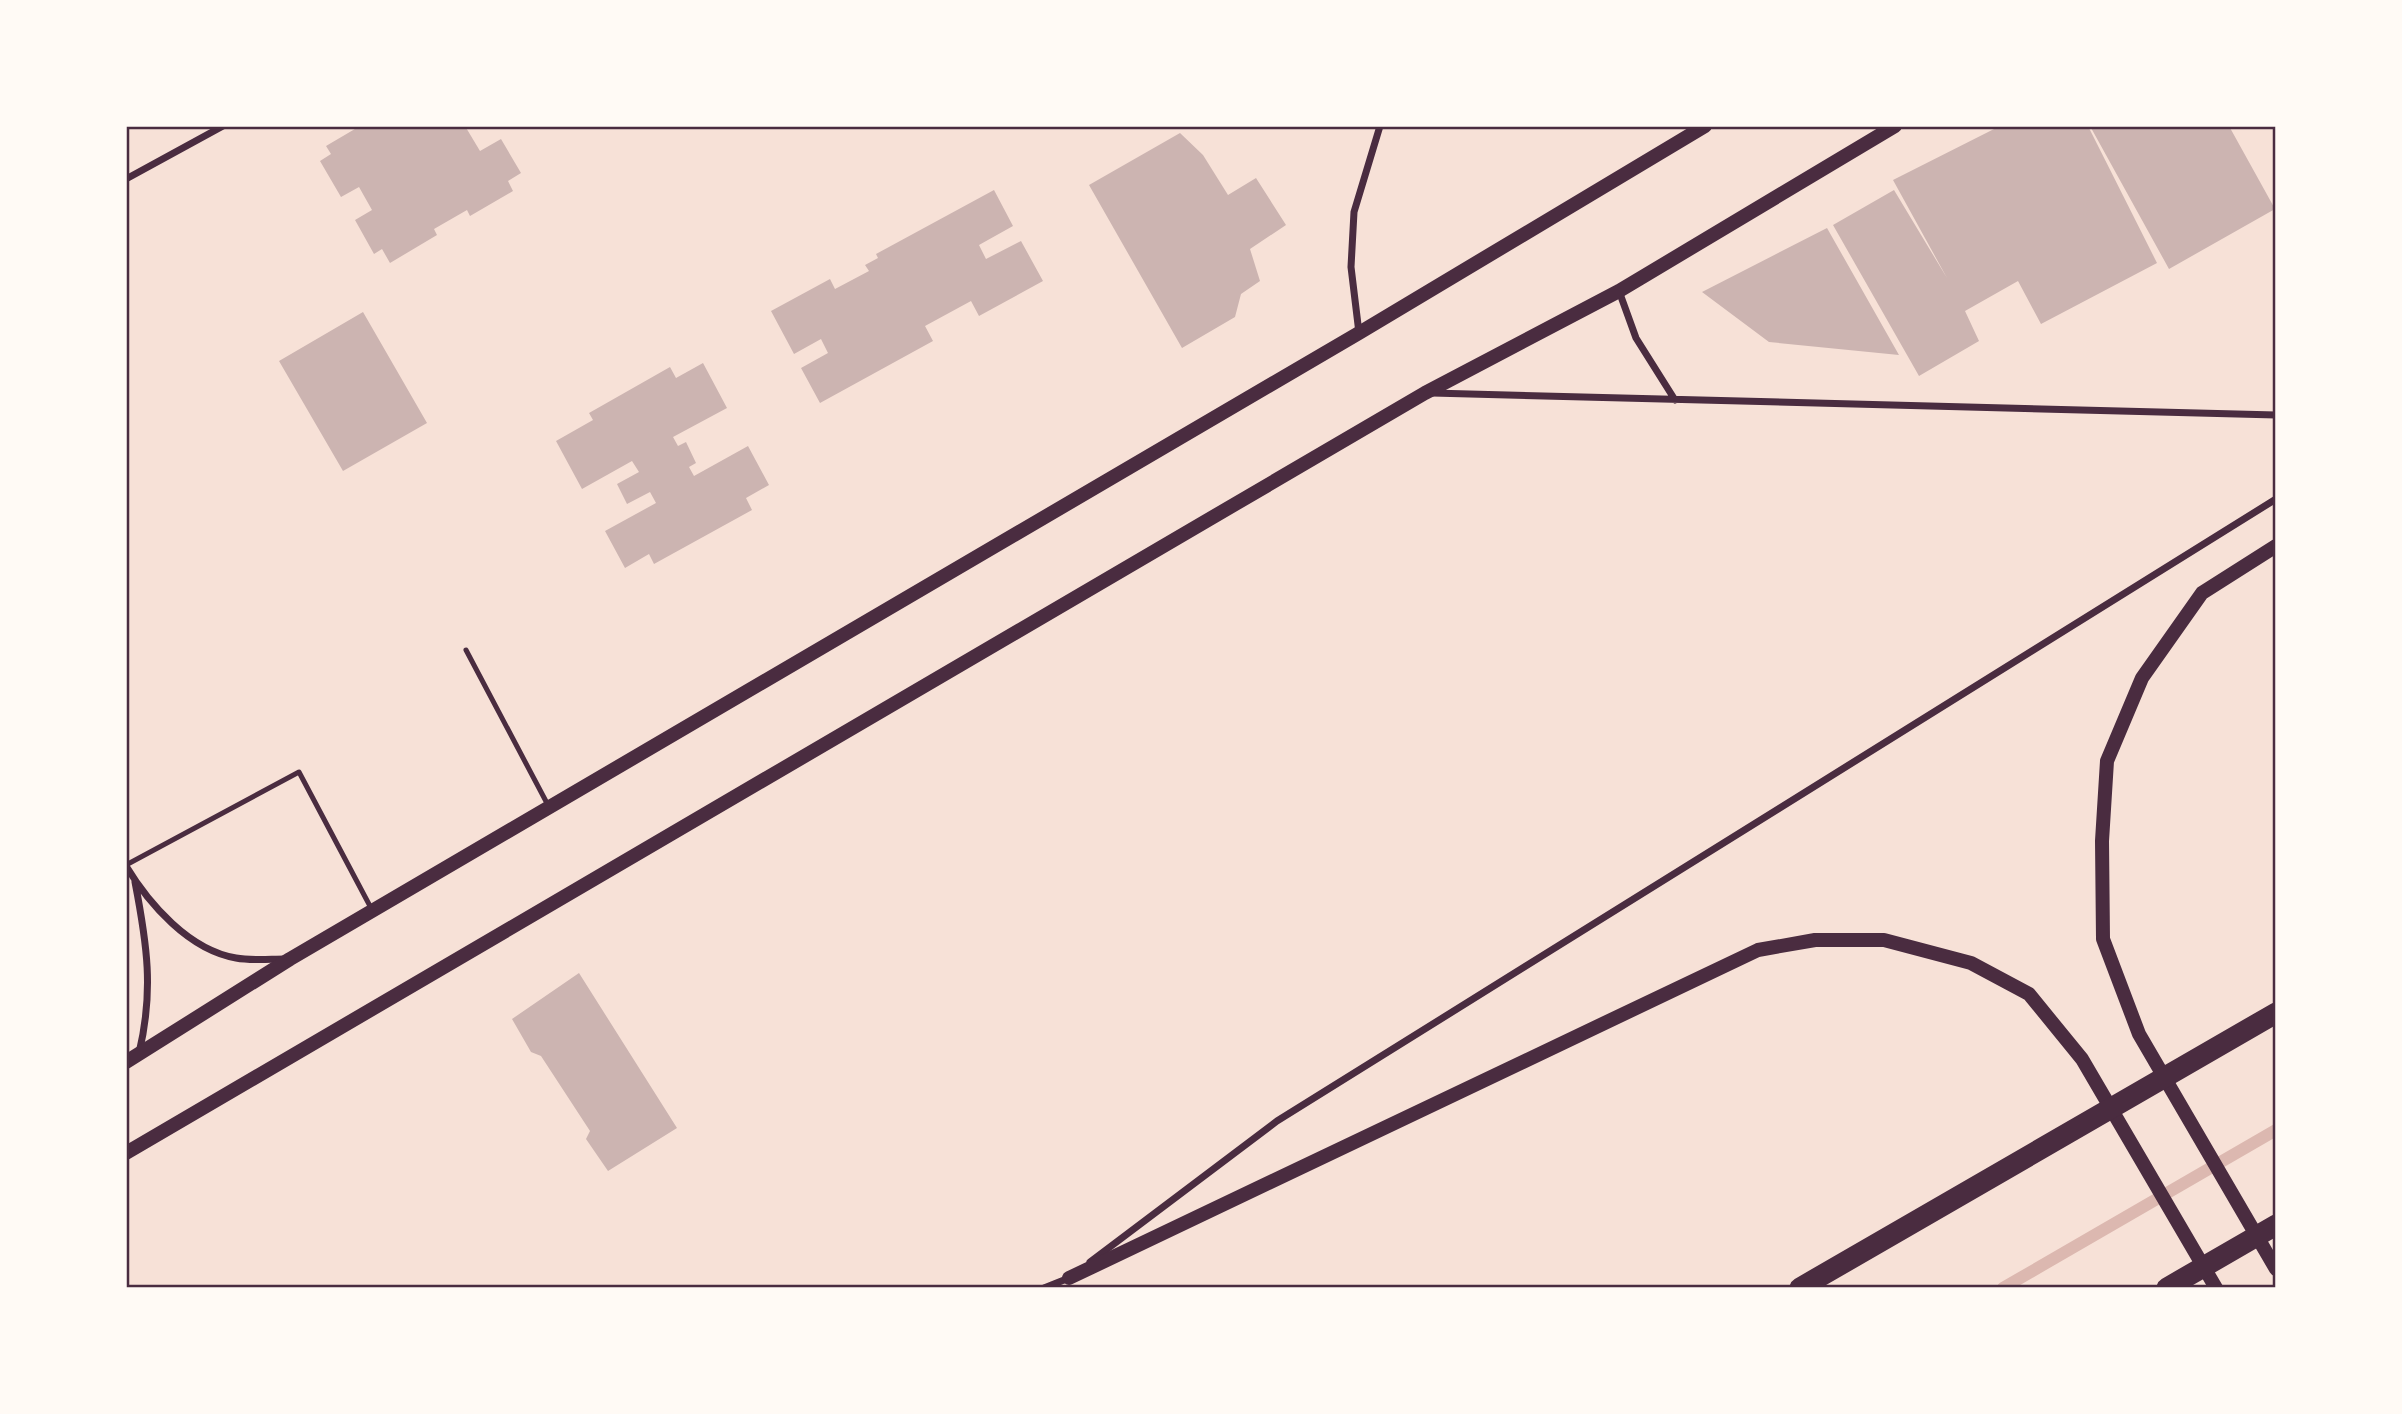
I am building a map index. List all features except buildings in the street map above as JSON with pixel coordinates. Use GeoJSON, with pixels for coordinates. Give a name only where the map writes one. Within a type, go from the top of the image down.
{"type":"FeatureCollection","features":[{"type":"Feature","properties":{"kind":"highway"},"geometry":{"type":"LineString","coordinates":[[1800,1288],[2276,1013]]}},
{"type":"Feature","properties":{"kind":"highway"},"geometry":{"type":"LineString","coordinates":[[2167,1288],[2276,1225]]}},
{"type":"Feature","properties":{"kind":"main road"},"geometry":{"type":"LineString","coordinates":[[132,1058],[290,959],[1359,333],[1705,126]]}},
{"type":"Feature","properties":{"kind":"main road"},"geometry":{"type":"LineString","coordinates":[[126,1153],[1425,393],[1619,290],[1895,126]]}},
{"type":"Feature","properties":{"kind":"main road"},"geometry":{"type":"LineString","coordinates":[[2276,547],[2202,593],[2143,678],[2107,761],[2102,841],[2103,939],[2139,1034],[2276,1269]]}},
{"type":"Feature","properties":{"kind":"main road"},"geometry":{"type":"LineString","coordinates":[[1069,1278],[1758,950],[1815,940],[1884,940],[1929,949],[1971,963],[2029,994],[2082,1059],[2216,1288]]}},
{"type":"Feature","properties":{"kind":"street"},"geometry":{"type":"LineString","coordinates":[[126,179],[223,126]]}},
{"type":"Feature","properties":{"kind":"street"},"geometry":{"type":"LineString","coordinates":[[1359,333],[1351,267],[1354,212],[1380,126]]}},
{"type":"Feature","properties":{"kind":"street"},"geometry":{"type":"LineString","coordinates":[[1619,290],[1636,338],[1675,400]]}},
{"type":"Feature","properties":{"kind":"street"},"geometry":{"type":"LineString","coordinates":[[1425,393],[2276,415]]}},
{"type":"Feature","properties":{"kind":"street"},"geometry":{"type":"LineString","coordinates":[[1044,1288],[1069,1278],[1277,1121],[2276,499]]}},
{"type":"Feature","properties":{"kind":"street"},"geometry":{"type":"LineString","coordinates":[[126,865],[135,881],[170,922],[199,942],[235,958],[290,959]]}},
{"type":"Feature","properties":{"kind":"street"},"geometry":{"type":"LineString","coordinates":[[132,1058],[147,1021],[150,982],[135,881]]}},
{"type":"Feature","properties":{"kind":"lane"},"geometry":{"type":"LineString","coordinates":[[466,650],[549,807]]}},
{"type":"Feature","properties":{"kind":"lane"},"geometry":{"type":"LineString","coordinates":[[126,865],[299,772],[372,911]]}},
{"type":"Feature","properties":{"kind":"waterway"},"geometry":{"type":"LineString","coordinates":[[2003,1288],[2276,1130]]}}]}
